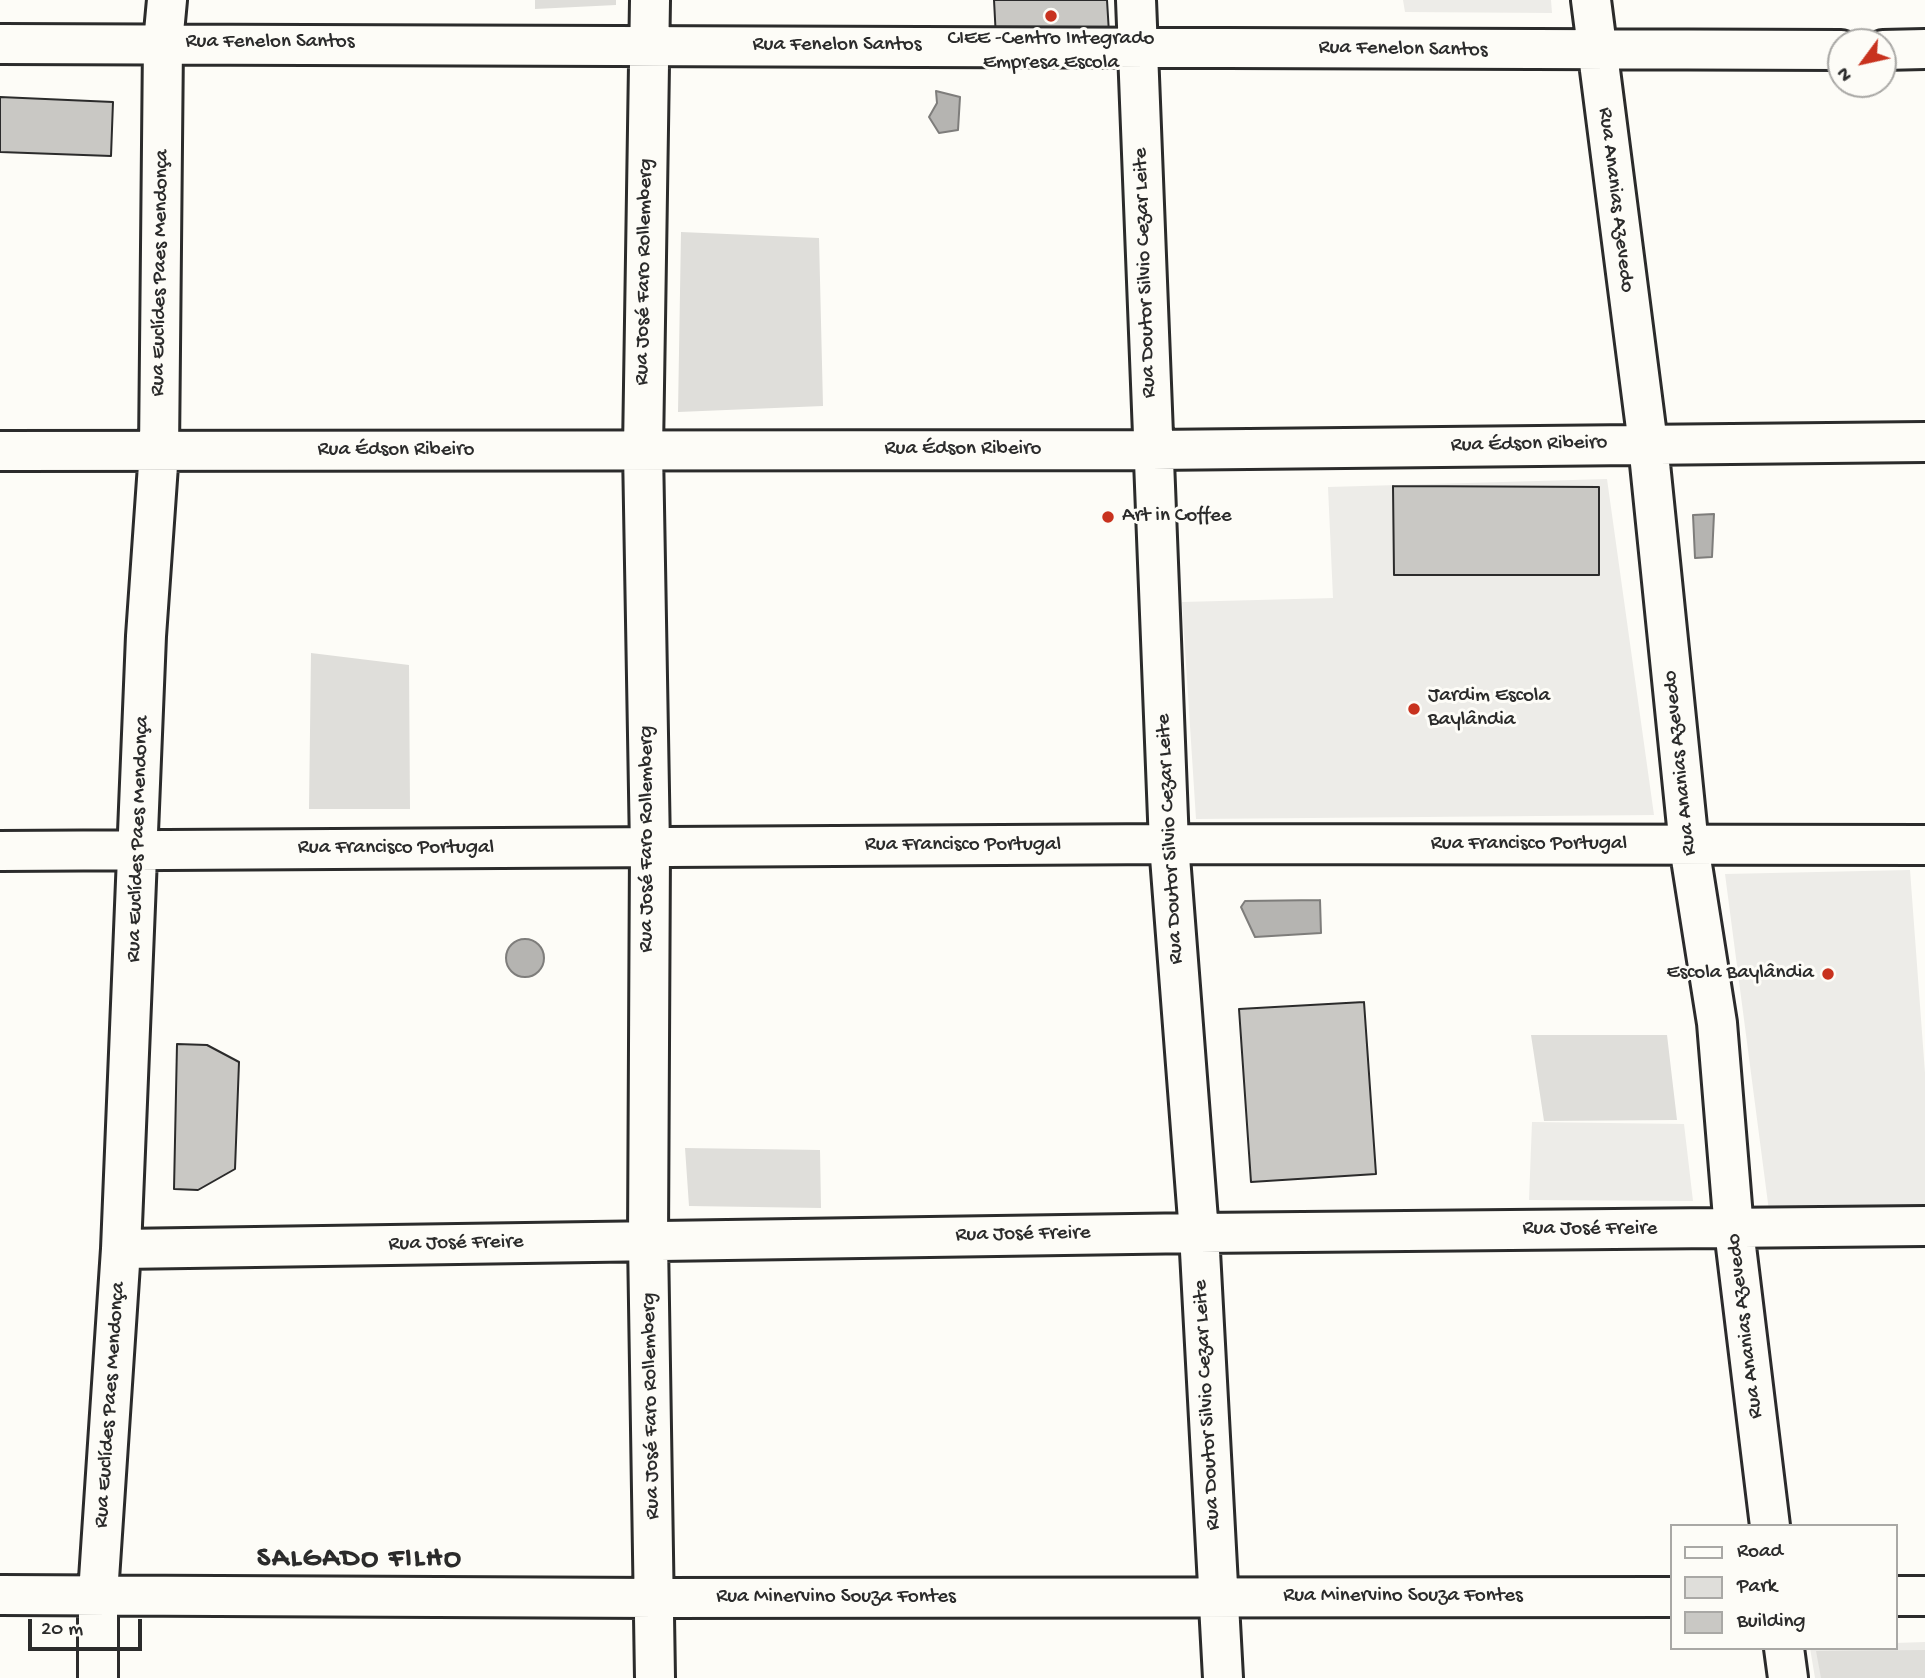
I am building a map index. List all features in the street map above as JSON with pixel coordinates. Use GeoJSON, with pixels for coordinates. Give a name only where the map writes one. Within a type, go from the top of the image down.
{"type":"FeatureCollection","features":[{"type":"Feature","properties":{"kind":"street","name":"Rua Euclídes Paes Mendonça"},"geometry":{"type":"LineString","coordinates":[[98,1678],[98,1594],[121,1249],[146,636],[159,451],[163,43],[167,0]]}},
{"type":"Feature","properties":{"kind":"street","name":"Rua José Faro Rollemberg"},"geometry":{"type":"LineString","coordinates":[[650,0],[643,450],[650,848],[648,1241],[656,1678]]}},
{"type":"Feature","properties":{"kind":"street","name":"Rua Doutor Silvio Cezar Leite"},"geometry":{"type":"LineString","coordinates":[[1136,0],[1169,844],[1199,1233],[1223,1678]]}},
{"type":"Feature","properties":{"kind":"street","name":"Rua Ananias Azevedo"},"geometry":{"type":"LineString","coordinates":[[1591,0],[1648,444],[1689,846],[1717,1023],[1734,1230],[1770,1524]]}},
{"type":"Feature","properties":{"kind":"street","name":"Rua Fenelon Santos"},"geometry":{"type":"LineString","coordinates":[[0,44],[649,44],[1597,51],[1827,50]]}},
{"type":"Feature","properties":{"kind":"street"},"geometry":{"type":"LineString","coordinates":[[1897,50],[1925,49]]}},
{"type":"Feature","properties":{"kind":"street","name":"Rua Édson Ribeiro"},"geometry":{"type":"LineString","coordinates":[[0,450],[1152,450],[1925,442]]}},
{"type":"Feature","properties":{"kind":"street","name":"Rua Francisco Portugal"},"geometry":{"type":"LineString","coordinates":[[0,851],[1169,844],[1925,845]]}},
{"type":"Feature","properties":{"kind":"street","name":"Rua José Freire"},"geometry":{"type":"LineString","coordinates":[[121,1249],[1199,1233],[1734,1230],[1925,1226]]}},
{"type":"Feature","properties":{"kind":"street","name":"Rua Minervino Souza Fontes"},"geometry":{"type":"LineString","coordinates":[[0,1595],[656,1598],[1670,1597]]}},
{"type":"Feature","properties":{"kind":"street"},"geometry":{"type":"LineString","coordinates":[[1897,1596],[1925,1596]]}},
{"type":"Feature","properties":{"kind":"street"},"geometry":{"type":"LineString","coordinates":[[1784,1650],[1788,1678]]}},
{"type":"Feature","properties":{"kind":"shaded area"},"geometry":{"type":"Polygon","coordinates":[[[1403,0],[1551,0],[1552,13],[1405,12],[1403,0]]]}},
{"type":"Feature","properties":{"kind":"shaded area"},"geometry":{"type":"Polygon","coordinates":[[[936,91],[960,97],[958,130],[939,133],[929,117],[937,103],[936,91]]]}},
{"type":"Feature","properties":{"kind":"shaded area","name":"Jardim Escola Baylândia"},"geometry":{"type":"Polygon","coordinates":[[[1607,479],[1654,815],[1196,819],[1182,602],[1333,598],[1328,487],[1607,479]]]}},
{"type":"Feature","properties":{"kind":"shaded area"},"geometry":{"type":"Polygon","coordinates":[[[1714,514],[1712,557],[1695,558],[1693,515],[1714,514]]]}},
{"type":"Feature","properties":{"kind":"shaded area","name":"Escola Baylândia"},"geometry":{"type":"Polygon","coordinates":[[[1910,870],[1925,1073],[1925,1207],[1769,1211],[1725,874],[1910,870]]]}},
{"type":"Feature","properties":{"kind":"shaded area"},"geometry":{"type":"Polygon","coordinates":[[[1320,900],[1321,933],[1255,937],[1241,907],[1245,901],[1320,900]]]}},
{"type":"Feature","properties":{"kind":"shaded area"},"geometry":{"type":"Polygon","coordinates":[[[525,939],[538,945],[544,958],[538,971],[525,977],[512,971],[506,958],[512,945],[525,939]]]}},
{"type":"Feature","properties":{"kind":"shaded area"},"geometry":{"type":"Polygon","coordinates":[[[1532,1122],[1684,1124],[1693,1201],[1529,1200],[1532,1122]]]}},
{"type":"Feature","properties":{"kind":"shaded area"},"geometry":{"type":"Polygon","coordinates":[[[1925,1642],[1925,1678],[1815,1678],[1810,1650],[1897,1650],[1897,1643],[1925,1642]]]}},
{"type":"Feature","properties":{"kind":"green space"},"geometry":{"type":"Polygon","coordinates":[[[535,0],[616,0],[616,5],[535,9],[535,0]]]}},
{"type":"Feature","properties":{"kind":"green space"},"geometry":{"type":"Polygon","coordinates":[[[681,232],[819,238],[823,406],[678,412],[681,232]]]}},
{"type":"Feature","properties":{"kind":"green space"},"geometry":{"type":"Polygon","coordinates":[[[311,653],[409,665],[410,809],[309,809],[311,653]]]}},
{"type":"Feature","properties":{"kind":"green space"},"geometry":{"type":"Polygon","coordinates":[[[1531,1035],[1667,1035],[1677,1120],[1544,1121],[1531,1035]]]}},
{"type":"Feature","properties":{"kind":"green space"},"geometry":{"type":"Polygon","coordinates":[[[685,1148],[820,1150],[821,1208],[689,1206],[685,1148]]]}},
{"type":"Feature","properties":{"kind":"green space"},"geometry":{"type":"Polygon","coordinates":[[[1925,1650],[1925,1678],[1821,1678],[1816,1651],[1925,1650]]]}},
{"type":"Feature","properties":{"kind":"building","name":"CIEE -Centro Integrado Empresa Escola"},"geometry":{"type":"Polygon","coordinates":[[[994,0],[1107,0],[1109,33],[996,38],[994,0]]]}},
{"type":"Feature","properties":{"kind":"building"},"geometry":{"type":"Polygon","coordinates":[[[0,97],[113,102],[111,156],[0,152],[0,97]]]}},
{"type":"Feature","properties":{"kind":"building"},"geometry":{"type":"Polygon","coordinates":[[[1393,486],[1599,487],[1599,575],[1394,575],[1393,486]]]}},
{"type":"Feature","properties":{"kind":"building"},"geometry":{"type":"Polygon","coordinates":[[[1364,1002],[1376,1174],[1251,1182],[1239,1009],[1364,1002]]]}},
{"type":"Feature","properties":{"kind":"building"},"geometry":{"type":"Polygon","coordinates":[[[177,1044],[207,1045],[239,1062],[235,1169],[198,1190],[174,1189],[177,1044]]]}},
{"type":"Feature","properties":{"kind":"place","name":"CIEE -Centro Integrado Empresa Escola"},"geometry":{"type":"Point","coordinates":[1051,16]}},
{"type":"Feature","properties":{"kind":"place","name":"Art in Coffee"},"geometry":{"type":"Point","coordinates":[1108,517]}},
{"type":"Feature","properties":{"kind":"place","name":"Jardim Escola Baylândia"},"geometry":{"type":"Point","coordinates":[1414,709]}},
{"type":"Feature","properties":{"kind":"place","name":"Escola Baylândia"},"geometry":{"type":"Point","coordinates":[1828,974]}},
{"type":"Feature","properties":{"kind":"district","name":"SALGADO FILHO"},"geometry":{"type":"Point","coordinates":[360,1561]}}]}
